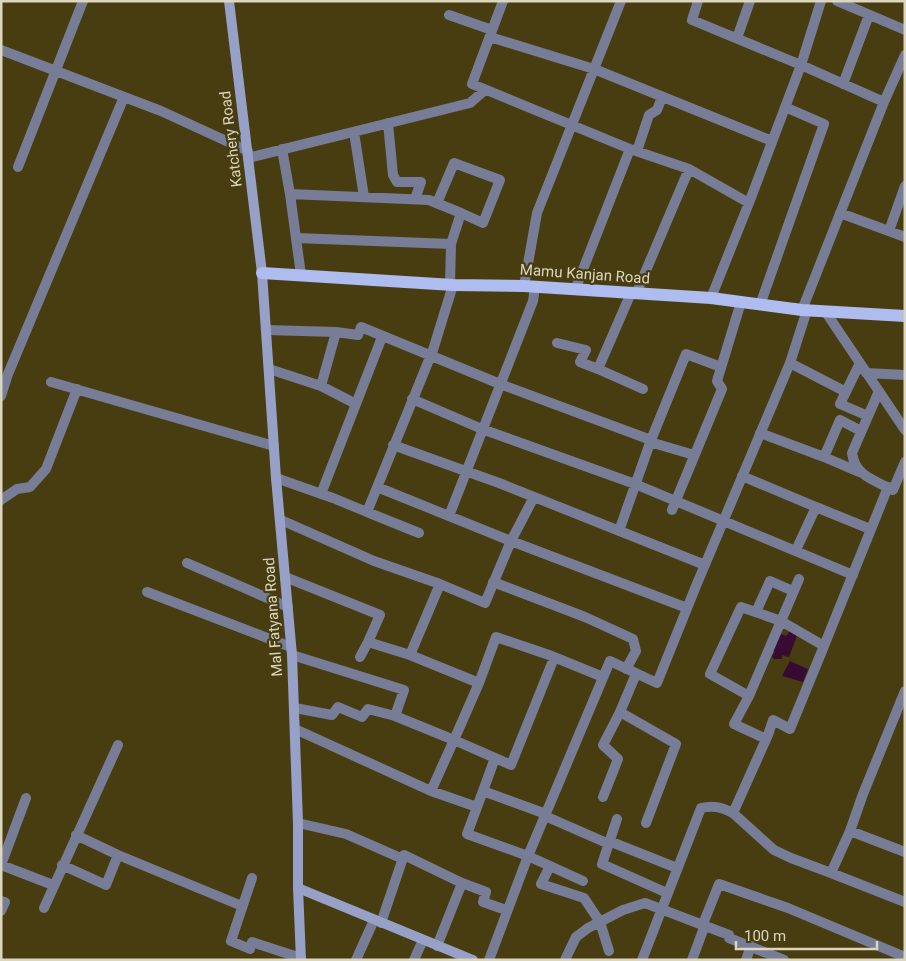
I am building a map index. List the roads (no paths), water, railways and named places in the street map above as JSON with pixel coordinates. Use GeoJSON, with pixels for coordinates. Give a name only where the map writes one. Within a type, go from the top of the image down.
{"type":"FeatureCollection","features":[{"type":"Feature","properties":{"kind":"main road","name":"Katchery Road"},"geometry":{"type":"LineString","coordinates":[[229,1],[262,273]]}},
{"type":"Feature","properties":{"kind":"main road","name":"Mamu Kanjan Road"},"geometry":{"type":"LineString","coordinates":[[262,273],[711,298],[804,310],[905,316]]}},
{"type":"Feature","properties":{"kind":"main road","name":"Mal Fatyana Road"},"geometry":{"type":"LineString","coordinates":[[262,273],[276,478],[292,651],[301,959]]}},
{"type":"Feature","properties":{"kind":"main road"},"geometry":{"type":"LineString","coordinates":[[298,888],[473,960]]}},
{"type":"Feature","properties":{"kind":"street"},"geometry":{"type":"LineString","coordinates":[[18,167],[83,1]]}},
{"type":"Feature","properties":{"kind":"street"},"geometry":{"type":"LineString","coordinates":[[503,1],[472,84],[634,150],[689,169],[749,203]]}},
{"type":"Feature","properties":{"kind":"street"},"geometry":{"type":"LineString","coordinates":[[449,516],[534,301],[530,287],[538,213],[621,1]]}},
{"type":"Feature","properties":{"kind":"street"},"geometry":{"type":"LineString","coordinates":[[698,1],[692,20],[884,102]]}},
{"type":"Feature","properties":{"kind":"street"},"geometry":{"type":"LineString","coordinates":[[737,38],[750,1]]}},
{"type":"Feature","properties":{"kind":"street"},"geometry":{"type":"LineString","coordinates":[[711,298],[801,65],[821,1]]}},
{"type":"Feature","properties":{"kind":"street"},"geometry":{"type":"LineString","coordinates":[[837,1],[905,30]]}},
{"type":"Feature","properties":{"kind":"street"},"geometry":{"type":"LineString","coordinates":[[449,15],[491,33],[594,70],[772,141]]}},
{"type":"Feature","properties":{"kind":"street"},"geometry":{"type":"LineString","coordinates":[[843,84],[869,15]]}},
{"type":"Feature","properties":{"kind":"street"},"geometry":{"type":"LineString","coordinates":[[1,50],[161,111],[248,155],[282,149],[470,103],[485,90]]}},
{"type":"Feature","properties":{"kind":"street"},"geometry":{"type":"LineString","coordinates":[[489,960],[506,910],[610,662],[657,684],[790,363],[804,310],[840,213],[884,102],[905,55]]}},
{"type":"Feature","properties":{"kind":"street"},"geometry":{"type":"LineString","coordinates":[[1,396],[4,372],[124,97]]}},
{"type":"Feature","properties":{"kind":"street"},"geometry":{"type":"LineString","coordinates":[[575,290],[649,115],[657,110],[662,97]]}},
{"type":"Feature","properties":{"kind":"street"},"geometry":{"type":"LineString","coordinates":[[760,304],[824,124],[785,107]]}},
{"type":"Feature","properties":{"kind":"street"},"geometry":{"type":"LineString","coordinates":[[388,123],[393,175],[397,182],[421,182],[415,199]]}},
{"type":"Feature","properties":{"kind":"street"},"geometry":{"type":"LineString","coordinates":[[354,132],[364,197]]}},
{"type":"Feature","properties":{"kind":"street"},"geometry":{"type":"LineString","coordinates":[[282,149],[301,275]]}},
{"type":"Feature","properties":{"kind":"street"},"geometry":{"type":"LineString","coordinates":[[290,194],[429,200],[483,223],[500,180],[454,163],[437,203]]}},
{"type":"Feature","properties":{"kind":"street"},"geometry":{"type":"LineString","coordinates":[[598,369],[634,294],[689,169]]}},
{"type":"Feature","properties":{"kind":"street"},"geometry":{"type":"LineString","coordinates":[[889,231],[905,186]]}},
{"type":"Feature","properties":{"kind":"street"},"geometry":{"type":"LineString","coordinates":[[367,512],[431,355],[451,284],[451,244],[461,213]]}},
{"type":"Feature","properties":{"kind":"street"},"geometry":{"type":"LineString","coordinates":[[840,213],[905,237]]}},
{"type":"Feature","properties":{"kind":"street"},"geometry":{"type":"LineString","coordinates":[[296,238],[451,244]]}},
{"type":"Feature","properties":{"kind":"street"},"geometry":{"type":"LineString","coordinates":[[674,505],[722,389],[717,381],[741,302]]}},
{"type":"Feature","properties":{"kind":"street"},"geometry":{"type":"LineString","coordinates":[[825,311],[905,430]]}},
{"type":"Feature","properties":{"kind":"street"},"geometry":{"type":"LineString","coordinates":[[266,330],[358,334],[361,327],[500,384],[650,441],[694,455]]}},
{"type":"Feature","properties":{"kind":"street"},"geometry":{"type":"LineString","coordinates":[[321,386],[336,332]]}},
{"type":"Feature","properties":{"kind":"street"},"geometry":{"type":"LineString","coordinates":[[321,494],[382,337]]}},
{"type":"Feature","properties":{"kind":"street"},"geometry":{"type":"LineString","coordinates":[[557,343],[586,350],[580,362],[643,389]]}},
{"type":"Feature","properties":{"kind":"street"},"geometry":{"type":"LineString","coordinates":[[618,531],[650,441],[686,354],[721,367]]}},
{"type":"Feature","properties":{"kind":"street"},"geometry":{"type":"LineString","coordinates":[[790,363],[846,392]]}},
{"type":"Feature","properties":{"kind":"street"},"geometry":{"type":"LineString","coordinates":[[860,363],[840,404],[868,416]]}},
{"type":"Feature","properties":{"kind":"street"},"geometry":{"type":"LineString","coordinates":[[269,369],[321,386],[356,404]]}},
{"type":"Feature","properties":{"kind":"street"},"geometry":{"type":"LineString","coordinates":[[866,373],[905,375]]}},
{"type":"Feature","properties":{"kind":"street"},"geometry":{"type":"LineString","coordinates":[[51,382],[274,446]]}},
{"type":"Feature","properties":{"kind":"street"},"geometry":{"type":"LineString","coordinates":[[1,500],[17,489],[30,486],[46,469],[77,389]]}},
{"type":"Feature","properties":{"kind":"street"},"geometry":{"type":"LineString","coordinates":[[862,474],[853,464],[852,453],[879,391]]}},
{"type":"Feature","properties":{"kind":"street"},"geometry":{"type":"LineString","coordinates":[[412,399],[482,429],[635,484],[674,505],[724,520],[853,575]]}},
{"type":"Feature","properties":{"kind":"street"},"geometry":{"type":"LineString","coordinates":[[824,457],[840,420],[861,431]]}},
{"type":"Feature","properties":{"kind":"street"},"geometry":{"type":"LineString","coordinates":[[760,432],[824,457],[893,490],[905,462]]}},
{"type":"Feature","properties":{"kind":"street"},"geometry":{"type":"LineString","coordinates":[[393,445],[534,497],[705,565]]}},
{"type":"Feature","properties":{"kind":"street"},"geometry":{"type":"LineString","coordinates":[[742,476],[870,529]]}},
{"type":"Feature","properties":{"kind":"street"},"geometry":{"type":"LineString","coordinates":[[276,478],[419,533]]}},
{"type":"Feature","properties":{"kind":"street"},"geometry":{"type":"LineString","coordinates":[[377,487],[511,541],[687,608]]}},
{"type":"Feature","properties":{"kind":"street"},"geometry":{"type":"LineString","coordinates":[[733,812],[773,720],[790,729],[888,487]]}},
{"type":"Feature","properties":{"kind":"street"},"geometry":{"type":"LineString","coordinates":[[281,520],[374,561],[440,584],[485,603],[511,541],[534,497]]}},
{"type":"Feature","properties":{"kind":"street"},"geometry":{"type":"LineString","coordinates":[[796,550],[816,507]]}},
{"type":"Feature","properties":{"kind":"street"},"geometry":{"type":"LineString","coordinates":[[187,563],[288,607]]}},
{"type":"Feature","properties":{"kind":"street"},"geometry":{"type":"LineString","coordinates":[[286,577],[380,615],[360,657]]}},
{"type":"Feature","properties":{"kind":"street"},"geometry":{"type":"LineString","coordinates":[[766,739],[734,724],[749,696],[799,578]]}},
{"type":"Feature","properties":{"kind":"street"},"geometry":{"type":"LineString","coordinates":[[756,612],[770,581],[793,591]]}},
{"type":"Feature","properties":{"kind":"street"},"geometry":{"type":"LineString","coordinates":[[493,582],[585,617],[632,639],[636,651],[626,669]]}},
{"type":"Feature","properties":{"kind":"street"},"geometry":{"type":"LineString","coordinates":[[410,655],[440,584]]}},
{"type":"Feature","properties":{"kind":"street"},"geometry":{"type":"LineString","coordinates":[[147,592],[292,651],[404,690],[396,716]]}},
{"type":"Feature","properties":{"kind":"street"},"geometry":{"type":"LineString","coordinates":[[749,696],[710,674],[741,607],[781,621],[824,646]]}},
{"type":"Feature","properties":{"kind":"street"},"geometry":{"type":"LineString","coordinates":[[432,792],[496,638],[603,677]]}},
{"type":"Feature","properties":{"kind":"street"},"geometry":{"type":"LineString","coordinates":[[368,642],[410,655],[478,683]]}},
{"type":"Feature","properties":{"kind":"street"},"geometry":{"type":"LineString","coordinates":[[295,708],[332,715],[338,708],[362,717],[368,709],[396,716],[511,765],[554,658]]}},
{"type":"Feature","properties":{"kind":"street"},"geometry":{"type":"LineString","coordinates":[[603,797],[618,759],[603,745],[620,712],[636,674]]}},
{"type":"Feature","properties":{"kind":"street"},"geometry":{"type":"LineString","coordinates":[[831,873],[850,831],[905,691]]}},
{"type":"Feature","properties":{"kind":"street"},"geometry":{"type":"LineString","coordinates":[[620,712],[676,744],[646,823]]}},
{"type":"Feature","properties":{"kind":"street"},"geometry":{"type":"LineString","coordinates":[[295,729],[432,792],[477,807]]}},
{"type":"Feature","properties":{"kind":"street"},"geometry":{"type":"LineString","coordinates":[[44,908],[118,745]]}},
{"type":"Feature","properties":{"kind":"street"},"geometry":{"type":"LineString","coordinates":[[495,758],[467,834],[528,856],[583,881]]}},
{"type":"Feature","properties":{"kind":"street"},"geometry":{"type":"LineString","coordinates":[[483,791],[677,868]]}},
{"type":"Feature","properties":{"kind":"street"},"geometry":{"type":"LineString","coordinates":[[26,798],[1,865],[53,885]]}},
{"type":"Feature","properties":{"kind":"street"},"geometry":{"type":"LineString","coordinates":[[642,960],[701,808],[711,806],[733,812],[774,850],[905,902]]}},
{"type":"Feature","properties":{"kind":"street"},"geometry":{"type":"LineString","coordinates":[[617,819],[602,864],[667,893]]}},
{"type":"Feature","properties":{"kind":"street"},"geometry":{"type":"LineString","coordinates":[[298,823],[346,834],[403,859]]}},
{"type":"Feature","properties":{"kind":"street"},"geometry":{"type":"LineString","coordinates":[[850,831],[905,852]]}},
{"type":"Feature","properties":{"kind":"street"},"geometry":{"type":"LineString","coordinates":[[76,835],[118,855],[242,906]]}},
{"type":"Feature","properties":{"kind":"street"},"geometry":{"type":"LineString","coordinates":[[62,865],[106,885],[118,855]]}},
{"type":"Feature","properties":{"kind":"street"},"geometry":{"type":"LineString","coordinates":[[356,960],[377,921],[404,855],[462,883],[486,892],[483,902],[506,910]]}},
{"type":"Feature","properties":{"kind":"street"},"geometry":{"type":"LineString","coordinates":[[550,866],[541,884],[584,898],[600,922],[609,951]]}},
{"type":"Feature","properties":{"kind":"street"},"geometry":{"type":"LineString","coordinates":[[252,878],[231,940],[250,949],[252,942],[301,959]]}},
{"type":"Feature","properties":{"kind":"street"},"geometry":{"type":"LineString","coordinates":[[438,946],[462,883]]}},
{"type":"Feature","properties":{"kind":"street"},"geometry":{"type":"LineString","coordinates":[[692,960],[719,884],[788,908],[890,955],[905,957]]}},
{"type":"Feature","properties":{"kind":"street"},"geometry":{"type":"LineString","coordinates":[[1,901],[5,902],[1,911]]}},
{"type":"Feature","properties":{"kind":"street"},"geometry":{"type":"LineString","coordinates":[[564,960],[576,937],[588,928],[623,910],[645,903],[704,924],[729,935],[729,938],[784,960]]}},
{"type":"Feature","properties":{"kind":"street"},"geometry":{"type":"LineString","coordinates":[[414,960],[422,940]]}},
{"type":"Feature","properties":{"kind":"street"},"geometry":{"type":"LineString","coordinates":[[746,960],[751,946]]}}]}
